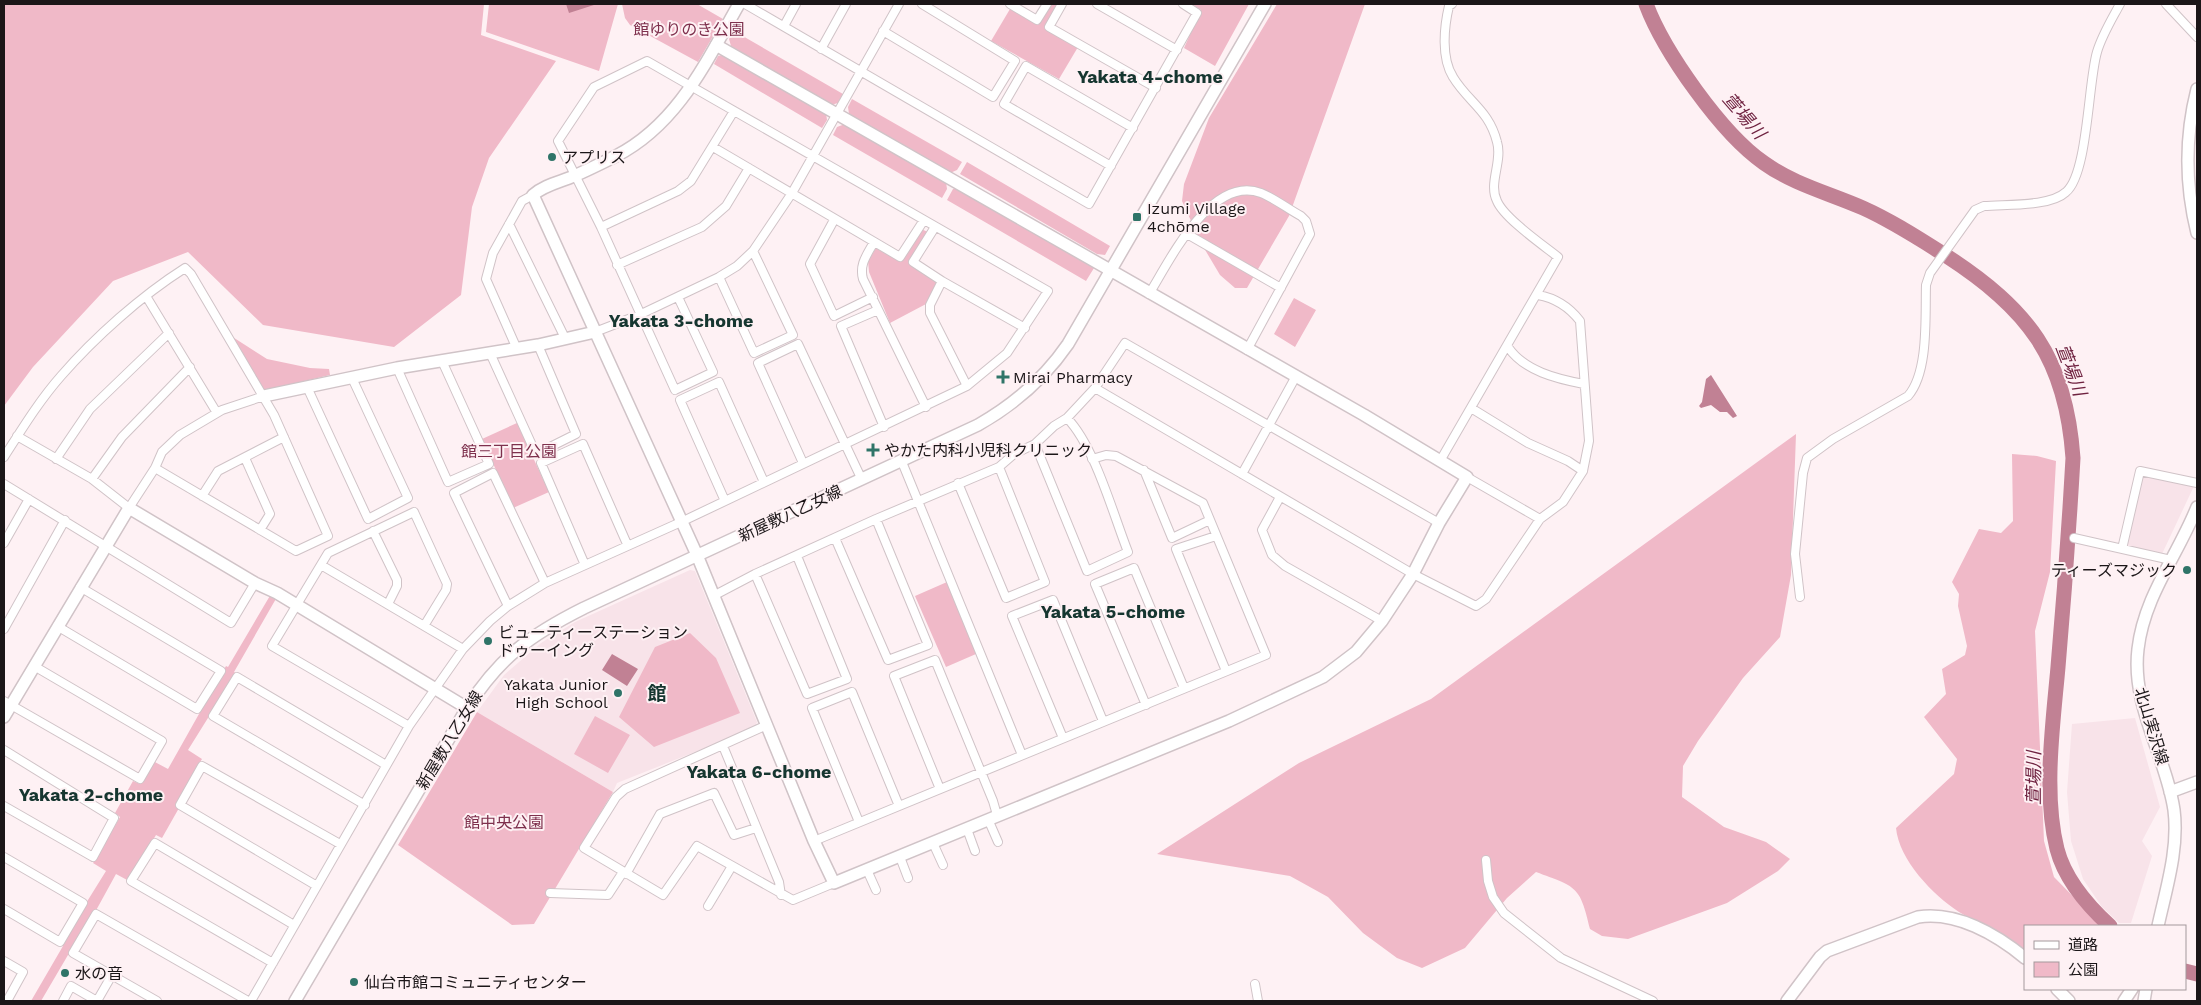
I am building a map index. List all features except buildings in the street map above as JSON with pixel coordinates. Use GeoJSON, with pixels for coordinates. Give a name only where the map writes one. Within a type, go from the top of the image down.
{"type":"FeatureCollection","features":[{"type":"Feature","properties":{"kind":"street"},"geometry":{"type":"LineString","coordinates":[[517,349],[486,279],[493,253],[522,201],[539,189],[575,176],[640,143],[672,113],[693,86],[739,4]]}},
{"type":"Feature","properties":{"kind":"street"},"geometry":{"type":"LineString","coordinates":[[745,4],[1090,204],[1178,50],[1197,13],[1183,4]]}},
{"type":"Feature","properties":{"kind":"street"},"geometry":{"type":"LineString","coordinates":[[784,26],[796,4]]}},
{"type":"Feature","properties":{"kind":"street"},"geometry":{"type":"LineString","coordinates":[[821,49],[846,4]]}},
{"type":"Feature","properties":{"kind":"street"},"geometry":{"type":"LineString","coordinates":[[4,716],[7,703],[34,666],[104,547],[155,468],[162,452],[171,443],[198,423],[217,413],[264,396],[397,368],[517,349],[595,332],[678,297],[737,266],[754,251],[792,193],[899,4]]}},
{"type":"Feature","properties":{"kind":"street"},"geometry":{"type":"LineString","coordinates":[[883,31],[994,97],[1015,61],[922,4]]}},
{"type":"Feature","properties":{"kind":"street"},"geometry":{"type":"LineString","coordinates":[[1010,4],[1037,20],[1047,4]]}},
{"type":"Feature","properties":{"kind":"street"},"geometry":{"type":"LineString","coordinates":[[1062,4],[1049,27],[1156,88]]}},
{"type":"Feature","properties":{"kind":"street"},"geometry":{"type":"LineString","coordinates":[[1097,4],[1178,50]]}},
{"type":"Feature","properties":{"kind":"street","name":"新屋敷八乙女線"},"geometry":{"type":"LineString","coordinates":[[294,1001],[467,708],[493,672],[527,640],[584,608],[902,462],[986,421],[1030,389],[1064,351],[1265,4]]}},
{"type":"Feature","properties":{"kind":"street"},"geometry":{"type":"LineString","coordinates":[[1440,461],[1508,347],[1558,257],[1522,228],[1497,203],[1494,188],[1500,152],[1494,129],[1481,109],[1453,78],[1447,65],[1446,21],[1449,6],[1452,4]]}},
{"type":"Feature","properties":{"kind":"street"},"geometry":{"type":"LineString","coordinates":[[1800,597],[1795,554],[1807,458],[1833,439],[1908,396],[1913,390],[1921,364],[1926,285],[1930,273],[1975,210],[1984,206],[2043,202],[2066,193],[2072,185],[2081,154],[2097,53],[2120,4]]}},
{"type":"Feature","properties":{"kind":"street"},"geometry":{"type":"LineString","coordinates":[[2166,4],[2197,37]]}},
{"type":"Feature","properties":{"kind":"street"},"geometry":{"type":"LineString","coordinates":[[716,45],[1540,520]]}},
{"type":"Feature","properties":{"kind":"street"},"geometry":{"type":"LineString","coordinates":[[157,1001],[74,953],[96,914],[249,1001],[273,963],[340,844],[410,726],[463,649],[490,621],[508,606],[544,583],[627,544],[681,522],[967,386],[1007,353],[1048,291],[647,61],[594,87],[558,141],[601,227],[674,390],[713,372],[678,297]]}},
{"type":"Feature","properties":{"kind":"street"},"geometry":{"type":"LineString","coordinates":[[1111,166],[1004,104],[1026,66],[1133,128]]}},
{"type":"Feature","properties":{"kind":"street"},"geometry":{"type":"LineString","coordinates":[[2197,89],[2188,137],[2188,165],[2197,233]]}},
{"type":"Feature","properties":{"kind":"street"},"geometry":{"type":"LineString","coordinates":[[601,227],[678,191],[691,181],[734,111]]}},
{"type":"Feature","properties":{"kind":"street"},"geometry":{"type":"LineString","coordinates":[[713,147],[834,220],[900,257],[924,220]]}},
{"type":"Feature","properties":{"kind":"street"},"geometry":{"type":"LineString","coordinates":[[617,265],[702,226],[726,206],[749,168]]}},
{"type":"Feature","properties":{"kind":"street"},"geometry":{"type":"LineString","coordinates":[[1149,294],[1196,220],[1210,206],[1229,196],[1241,192],[1260,193],[1301,216],[1306,221],[1310,234],[1247,350]]}},
{"type":"Feature","properties":{"kind":"street"},"geometry":{"type":"LineString","coordinates":[[533,195],[715,595],[814,841],[834,883]]}},
{"type":"Feature","properties":{"kind":"street"},"geometry":{"type":"LineString","coordinates":[[834,220],[810,264],[834,316],[873,297]]}},
{"type":"Feature","properties":{"kind":"street"},"geometry":{"type":"LineString","coordinates":[[509,224],[565,338]]}},
{"type":"Feature","properties":{"kind":"street"},"geometry":{"type":"LineString","coordinates":[[935,227],[913,262],[942,281],[1025,328]]}},
{"type":"Feature","properties":{"kind":"street"},"geometry":{"type":"LineString","coordinates":[[1187,234],[1281,288]]}},
{"type":"Feature","properties":{"kind":"street"},"geometry":{"type":"LineString","coordinates":[[874,242],[863,261],[861,270],[878,310],[926,407]]}},
{"type":"Feature","properties":{"kind":"street"},"geometry":{"type":"LineString","coordinates":[[719,276],[754,353],[793,335],[754,251]]}},
{"type":"Feature","properties":{"kind":"street"},"geometry":{"type":"LineString","coordinates":[[4,457],[61,375],[146,296],[184,268],[191,274],[264,396],[328,536],[296,551],[155,468]]}},
{"type":"Feature","properties":{"kind":"street"},"geometry":{"type":"LineString","coordinates":[[942,281],[930,305],[930,313],[967,386]]}},
{"type":"Feature","properties":{"kind":"street"},"geometry":{"type":"LineString","coordinates":[[1096,388],[1413,574],[1476,606],[1492,591],[1540,520],[1563,502],[1583,471],[1589,449],[1580,321],[1574,313],[1550,297],[1538,295]]}},
{"type":"Feature","properties":{"kind":"street"},"geometry":{"type":"LineString","coordinates":[[146,296],[217,413]]}},
{"type":"Feature","properties":{"kind":"street"},"geometry":{"type":"LineString","coordinates":[[878,310],[841,326],[884,427]]}},
{"type":"Feature","properties":{"kind":"street"},"geometry":{"type":"LineString","coordinates":[[56,459],[90,410],[169,334]]}},
{"type":"Feature","properties":{"kind":"street"},"geometry":{"type":"LineString","coordinates":[[715,595],[755,574],[876,519],[999,467],[1014,454],[1035,444],[1054,426],[1068,418],[1096,388],[1125,343],[1270,428],[1439,523]]}},
{"type":"Feature","properties":{"kind":"street"},"geometry":{"type":"LineString","coordinates":[[803,463],[758,363],[798,344],[862,480]]}},
{"type":"Feature","properties":{"kind":"street"},"geometry":{"type":"LineString","coordinates":[[490,353],[536,454],[576,434],[538,345]]}},
{"type":"Feature","properties":{"kind":"street"},"geometry":{"type":"LineString","coordinates":[[1508,347],[1526,365],[1555,378],[1584,384]]}},
{"type":"Feature","properties":{"kind":"street"},"geometry":{"type":"LineString","coordinates":[[397,368],[448,482],[489,464],[442,361]]}},
{"type":"Feature","properties":{"kind":"street"},"geometry":{"type":"LineString","coordinates":[[92,479],[122,437],[190,367]]}},
{"type":"Feature","properties":{"kind":"street"},"geometry":{"type":"LineString","coordinates":[[307,387],[368,519],[408,498],[352,378]]}},
{"type":"Feature","properties":{"kind":"street"},"geometry":{"type":"LineString","coordinates":[[1242,474],[1270,428],[1295,378]]}},
{"type":"Feature","properties":{"kind":"street"},"geometry":{"type":"LineString","coordinates":[[725,501],[680,400],[719,382],[764,482]]}},
{"type":"Feature","properties":{"kind":"street"},"geometry":{"type":"LineString","coordinates":[[1471,408],[1528,443],[1568,461],[1583,471]]}},
{"type":"Feature","properties":{"kind":"street"},"geometry":{"type":"LineString","coordinates":[[1035,444],[1088,571],[1128,552],[1092,459],[1068,418]]}},
{"type":"Feature","properties":{"kind":"street"},"geometry":{"type":"LineString","coordinates":[[17,436],[92,479],[128,508],[467,708]]}},
{"type":"Feature","properties":{"kind":"street"},"geometry":{"type":"LineString","coordinates":[[202,496],[218,470],[284,437]]}},
{"type":"Feature","properties":{"kind":"street"},"geometry":{"type":"LineString","coordinates":[[585,564],[541,463],[583,444],[627,544]]}},
{"type":"Feature","properties":{"kind":"street"},"geometry":{"type":"LineString","coordinates":[[814,841],[1266,654],[1203,503],[1144,470],[1111,455],[1092,459]]}},
{"type":"Feature","properties":{"kind":"street"},"geometry":{"type":"LineString","coordinates":[[245,458],[270,514],[260,530]]}},
{"type":"Feature","properties":{"kind":"street"},"geometry":{"type":"LineString","coordinates":[[902,462],[1022,755]]}},
{"type":"Feature","properties":{"kind":"street"},"geometry":{"type":"LineString","coordinates":[[958,483],[1006,598],[1045,582],[999,467]]}},
{"type":"Feature","properties":{"kind":"street"},"geometry":{"type":"LineString","coordinates":[[1144,470],[1172,538],[1210,520]]}},
{"type":"Feature","properties":{"kind":"street"},"geometry":{"type":"LineString","coordinates":[[2122,549],[2140,470],[2197,483]]}},
{"type":"Feature","properties":{"kind":"street"},"geometry":{"type":"LineString","coordinates":[[508,606],[454,493],[493,473],[544,583]]}},
{"type":"Feature","properties":{"kind":"street"},"geometry":{"type":"LineString","coordinates":[[767,725],[723,746],[701,753],[619,792],[584,848],[662,896],[697,846],[793,900],[1230,721],[1311,684],[1356,652],[1382,621],[1413,574],[1439,523],[1468,477]]}},
{"type":"Feature","properties":{"kind":"street"},"geometry":{"type":"LineString","coordinates":[[4,484],[88,534],[104,547],[231,623],[255,583]]}},
{"type":"Feature","properties":{"kind":"street"},"geometry":{"type":"LineString","coordinates":[[1280,497],[1262,530],[1272,555],[1285,566],[1382,621]]}},
{"type":"Feature","properties":{"kind":"street"},"geometry":{"type":"LineString","coordinates":[[4,542],[29,499]]}},
{"type":"Feature","properties":{"kind":"street","name":"北山実沢線"},"geometry":{"type":"LineString","coordinates":[[2158,925],[2175,839],[2170,792],[2141,700],[2137,670],[2137,651],[2142,624],[2152,596],[2197,507]]}},
{"type":"Feature","properties":{"kind":"street"},"geometry":{"type":"LineString","coordinates":[[410,726],[272,646],[321,565],[333,550],[414,512],[447,584],[446,590],[424,626]]}},
{"type":"Feature","properties":{"kind":"street"},"geometry":{"type":"LineString","coordinates":[[835,538],[888,660],[928,645],[876,519]]}},
{"type":"Feature","properties":{"kind":"street"},"geometry":{"type":"LineString","coordinates":[[4,629],[65,520]]}},
{"type":"Feature","properties":{"kind":"street"},"geometry":{"type":"LineString","coordinates":[[372,531],[397,580],[397,586],[388,604]]}},
{"type":"Feature","properties":{"kind":"street"},"geometry":{"type":"LineString","coordinates":[[1216,536],[1176,549],[1226,671]]}},
{"type":"Feature","properties":{"kind":"street"},"geometry":{"type":"LineString","coordinates":[[2074,538],[2171,560]]}},
{"type":"Feature","properties":{"kind":"street"},"geometry":{"type":"LineString","coordinates":[[755,574],[807,694],[847,679],[797,556]]}},
{"type":"Feature","properties":{"kind":"street"},"geometry":{"type":"LineString","coordinates":[[321,565],[463,649]]}},
{"type":"Feature","properties":{"kind":"street"},"geometry":{"type":"LineString","coordinates":[[1146,705],[1095,584],[1134,568],[1184,688]]}},
{"type":"Feature","properties":{"kind":"street"},"geometry":{"type":"LineString","coordinates":[[56,626],[197,709],[221,671],[80,587]]}},
{"type":"Feature","properties":{"kind":"street"},"geometry":{"type":"LineString","coordinates":[[1063,738],[1012,616],[1053,600],[1103,721]]}},
{"type":"Feature","properties":{"kind":"street"},"geometry":{"type":"LineString","coordinates":[[940,789],[894,676],[935,660],[981,772],[998,842]]}},
{"type":"Feature","properties":{"kind":"street"},"geometry":{"type":"LineString","coordinates":[[7,703],[140,779],[162,741],[34,666]]}},
{"type":"Feature","properties":{"kind":"street"},"geometry":{"type":"LineString","coordinates":[[364,805],[213,716],[237,677],[386,766]]}},
{"type":"Feature","properties":{"kind":"street"},"geometry":{"type":"LineString","coordinates":[[859,822],[812,708],[852,692],[899,806]]}},
{"type":"Feature","properties":{"kind":"street"},"geometry":{"type":"LineString","coordinates":[[723,746],[779,882],[781,894]]}},
{"type":"Feature","properties":{"kind":"street"},"geometry":{"type":"LineString","coordinates":[[4,750],[114,818],[93,856],[4,806]]}},
{"type":"Feature","properties":{"kind":"street"},"geometry":{"type":"LineString","coordinates":[[317,886],[180,805],[202,766],[340,844]]}},
{"type":"Feature","properties":{"kind":"street"},"geometry":{"type":"LineString","coordinates":[[2170,792],[2197,782]]}},
{"type":"Feature","properties":{"kind":"street"},"geometry":{"type":"LineString","coordinates":[[550,893],[608,895],[624,873],[660,814],[714,793],[734,835],[756,828]]}},
{"type":"Feature","properties":{"kind":"street"},"geometry":{"type":"LineString","coordinates":[[966,829],[976,851]]}},
{"type":"Feature","properties":{"kind":"street"},"geometry":{"type":"LineString","coordinates":[[273,963],[131,881],[155,843],[294,925]]}},
{"type":"Feature","properties":{"kind":"street"},"geometry":{"type":"LineString","coordinates":[[933,843],[943,865]]}},
{"type":"Feature","properties":{"kind":"street"},"geometry":{"type":"LineString","coordinates":[[4,857],[83,903],[60,942],[4,909]]}},
{"type":"Feature","properties":{"kind":"street"},"geometry":{"type":"LineString","coordinates":[[900,857],[908,878]]}},
{"type":"Feature","properties":{"kind":"street"},"geometry":{"type":"LineString","coordinates":[[1486,860],[1488,881],[1493,898],[1504,913],[1561,958],[1653,1001]]}},
{"type":"Feature","properties":{"kind":"street"},"geometry":{"type":"LineString","coordinates":[[708,906],[732,866]]}},
{"type":"Feature","properties":{"kind":"street"},"geometry":{"type":"LineString","coordinates":[[867,870],[876,890]]}},
{"type":"Feature","properties":{"kind":"street"},"geometry":{"type":"LineString","coordinates":[[1787,1001],[1820,957],[1827,951],[1918,917],[1934,914],[1961,922],[1996,938],[2024,957]]}},
{"type":"Feature","properties":{"kind":"street"},"geometry":{"type":"LineString","coordinates":[[4,961],[23,972],[7,1001]]}},
{"type":"Feature","properties":{"kind":"street"},"geometry":{"type":"LineString","coordinates":[[63,1001],[71,986],[97,1001],[112,975]]}},
{"type":"Feature","properties":{"kind":"street"},"geometry":{"type":"LineString","coordinates":[[1255,984],[1258,1001]]}},
{"type":"Feature","properties":{"kind":"street"},"geometry":{"type":"LineString","coordinates":[[2058,990],[2068,1001]]}},
{"type":"Feature","properties":{"kind":"street"},"geometry":{"type":"LineString","coordinates":[[2124,1001],[2131,990]]}},
{"type":"Feature","properties":{"kind":"shaded area"},"geometry":{"type":"Polygon","coordinates":[[[566,4],[597,4],[569,13],[566,4]]]}},
{"type":"Feature","properties":{"kind":"shaded area"},"geometry":{"type":"Polygon","coordinates":[[[1711,375],[1737,416],[1733,418],[1727,412],[1720,412],[1711,405],[1701,408],[1699,406],[1702,402],[1706,379],[1711,375]]]}},
{"type":"Feature","properties":{"kind":"shaded area"},"geometry":{"type":"Polygon","coordinates":[[[2143,474],[2194,486],[2162,554],[2125,548],[2143,474]]]}},
{"type":"Feature","properties":{"kind":"shaded area","name":"Yakata Junior High School"},"geometry":{"type":"Polygon","coordinates":[[[690,570],[695,571],[757,722],[755,728],[617,783],[613,792],[477,712],[504,675],[541,643],[575,622],[690,570]]]}},
{"type":"Feature","properties":{"kind":"shaded area"},"geometry":{"type":"Polygon","coordinates":[[[612,654],[638,669],[627,686],[602,670],[612,654]]]}},
{"type":"Feature","properties":{"kind":"shaded area"},"geometry":{"type":"Polygon","coordinates":[[[2135,718],[2160,807],[2142,841],[2152,856],[2131,923],[2119,923],[2102,907],[2083,879],[2071,841],[2067,792],[2072,724],[2135,718]]]}},
{"type":"Feature","properties":{"kind":"green space"},"geometry":{"type":"Polygon","coordinates":[[[4,4],[484,4],[481,35],[556,61],[489,158],[472,207],[461,295],[394,347],[263,325],[188,252],[113,281],[33,367],[4,406],[4,4]]]}},
{"type":"Feature","properties":{"kind":"green space"},"geometry":{"type":"Polygon","coordinates":[[[489,4],[618,4],[599,71],[486,32],[489,4]]]}},
{"type":"Feature","properties":{"kind":"green space","name":"館ゆりのき公園"},"geometry":{"type":"Polygon","coordinates":[[[622,4],[697,4],[723,19],[698,62],[630,25],[625,18],[622,4]]]}},
{"type":"Feature","properties":{"kind":"green space"},"geometry":{"type":"Polygon","coordinates":[[[1050,4],[1058,4],[1044,28],[1078,47],[1059,79],[991,41],[1010,9],[1038,25],[1050,4]]]}},
{"type":"Feature","properties":{"kind":"green space"},"geometry":{"type":"Polygon","coordinates":[[[1192,4],[1249,4],[1215,66],[1184,48],[1201,10],[1192,4]]]}},
{"type":"Feature","properties":{"kind":"green space"},"geometry":{"type":"Polygon","coordinates":[[[1277,4],[1365,4],[1289,216],[1247,288],[1235,288],[1220,275],[1201,243],[1182,201],[1184,184],[1209,118],[1277,4]]]}},
{"type":"Feature","properties":{"kind":"green space","name":"館ゆりのき公園"},"geometry":{"type":"Polygon","coordinates":[[[734,31],[843,94],[838,103],[831,105],[731,46],[729,39],[734,31]]]}},
{"type":"Feature","properties":{"kind":"green space","name":"館ゆりのき公園"},"geometry":{"type":"Polygon","coordinates":[[[725,54],[826,113],[827,120],[822,128],[714,64],[718,56],[725,54]]]}},
{"type":"Feature","properties":{"kind":"green space"},"geometry":{"type":"Polygon","coordinates":[[[852,99],[962,162],[957,170],[950,173],[849,114],[848,107],[852,99]]]}},
{"type":"Feature","properties":{"kind":"green space"},"geometry":{"type":"Polygon","coordinates":[[[845,124],[946,182],[947,189],[942,198],[833,135],[837,127],[845,124]]]}},
{"type":"Feature","properties":{"kind":"green space"},"geometry":{"type":"Polygon","coordinates":[[[967,162],[1110,246],[1105,255],[1097,254],[960,174],[967,162]]]}},
{"type":"Feature","properties":{"kind":"green space"},"geometry":{"type":"Polygon","coordinates":[[[958,188],[1094,268],[1086,281],[947,200],[953,189],[958,188]]]}},
{"type":"Feature","properties":{"kind":"green space"},"geometry":{"type":"Polygon","coordinates":[[[921,229],[928,232],[909,264],[938,283],[926,304],[890,323],[869,272],[868,261],[876,248],[901,262],[921,229]]]}},
{"type":"Feature","properties":{"kind":"green space"},"geometry":{"type":"Polygon","coordinates":[[[1294,298],[1316,310],[1295,347],[1274,334],[1294,298]]]}},
{"type":"Feature","properties":{"kind":"green space"},"geometry":{"type":"Polygon","coordinates":[[[228,334],[267,359],[310,368],[329,369],[330,375],[263,391],[228,334]]]}},
{"type":"Feature","properties":{"kind":"green space","name":"館三丁目公園"},"geometry":{"type":"Polygon","coordinates":[[[517,423],[549,492],[513,508],[482,439],[517,423]]]}},
{"type":"Feature","properties":{"kind":"green space"},"geometry":{"type":"Polygon","coordinates":[[[1796,434],[1791,575],[1780,637],[1743,678],[1698,741],[1683,766],[1682,797],[1724,827],[1766,842],[1790,859],[1778,871],[1727,903],[1628,939],[1602,936],[1590,929],[1583,904],[1574,890],[1560,881],[1536,872],[1507,898],[1465,948],[1422,968],[1397,958],[1363,933],[1328,897],[1290,876],[1157,854],[1299,763],[1431,699],[1796,434]]]}},
{"type":"Feature","properties":{"kind":"green space"},"geometry":{"type":"Polygon","coordinates":[[[2012,454],[2037,456],[2056,461],[2050,572],[2035,631],[2044,841],[2054,877],[2101,925],[2024,925],[2024,950],[1959,912],[1928,886],[1903,852],[1896,828],[1954,774],[1957,759],[1924,717],[1946,694],[1942,669],[1965,655],[1967,646],[1958,606],[1959,594],[1952,582],[1979,529],[2001,533],[2013,521],[2012,454]]]}},
{"type":"Feature","properties":{"kind":"green space"},"geometry":{"type":"Polygon","coordinates":[[[947,582],[976,654],[946,667],[915,596],[947,582]]]}},
{"type":"Feature","properties":{"kind":"green space"},"geometry":{"type":"Polygon","coordinates":[[[271,594],[277,597],[234,672],[236,673],[188,750],[202,759],[175,805],[179,808],[162,838],[156,835],[129,881],[116,874],[71,956],[68,955],[41,1001],[31,1001],[63,946],[60,945],[106,871],[93,863],[120,817],[115,813],[133,781],[140,784],[153,761],[168,769],[226,666],[228,667],[271,594]]]}},
{"type":"Feature","properties":{"kind":"green space"},"geometry":{"type":"Polygon","coordinates":[[[690,633],[716,658],[740,713],[654,747],[619,717],[655,647],[690,633]]]}},
{"type":"Feature","properties":{"kind":"green space","name":"館中央公園"},"geometry":{"type":"Polygon","coordinates":[[[477,712],[613,792],[534,924],[512,925],[398,845],[477,712]]]}},
{"type":"Feature","properties":{"kind":"green space"},"geometry":{"type":"Polygon","coordinates":[[[595,716],[630,735],[608,773],[574,754],[595,716]]]}},
{"type":"Feature","properties":{"kind":"waterway","name":"萱場川"},"geometry":{"type":"LineString","coordinates":[[1646,4],[1666,45],[1696,91],[1730,133],[1748,150],[1776,171],[1812,188],[1863,208],[1895,224],[1974,275],[1999,295],[2020,316],[2038,339],[2051,364],[2062,391],[2069,422],[2073,458],[2050,758],[2053,827],[2057,849],[2065,871],[2085,901],[2109,925]]}},
{"type":"Feature","properties":{"kind":"waterway","name":"萱場川"},"geometry":{"type":"LineString","coordinates":[[2186,971],[2197,974]]}},
{"type":"Feature","properties":{"kind":"place","name":"アプリス"},"geometry":{"type":"Point","coordinates":[552,157]}},
{"type":"Feature","properties":{"kind":"place","name":"Izumi Village 4chōme"},"geometry":{"type":"Point","coordinates":[1137,217]}},
{"type":"Feature","properties":{"kind":"place","name":"Mirai Pharmacy"},"geometry":{"type":"Point","coordinates":[1003,377]}},
{"type":"Feature","properties":{"kind":"place","name":"やかた内科小児科クリニック"},"geometry":{"type":"Point","coordinates":[873,450]}},
{"type":"Feature","properties":{"kind":"place","name":"ティーズマジック"},"geometry":{"type":"Point","coordinates":[2187,570]}},
{"type":"Feature","properties":{"kind":"place","name":"ビューティーステーション ドゥーイング"},"geometry":{"type":"Point","coordinates":[488,641]}},
{"type":"Feature","properties":{"kind":"place","name":"Yakata Junior High School"},"geometry":{"type":"Point","coordinates":[618,693]}},
{"type":"Feature","properties":{"kind":"place","name":"水の音"},"geometry":{"type":"Point","coordinates":[65,973]}},
{"type":"Feature","properties":{"kind":"place","name":"仙台市館コミュニティセンター"},"geometry":{"type":"Point","coordinates":[354,982]}},
{"type":"Feature","properties":{"kind":"district","name":"Yakata 4-chome"},"geometry":{"type":"Point","coordinates":[1150,77]}},
{"type":"Feature","properties":{"kind":"district","name":"Yakata 3-chome"},"geometry":{"type":"Point","coordinates":[681,321]}},
{"type":"Feature","properties":{"kind":"district","name":"Yakata 5-chome"},"geometry":{"type":"Point","coordinates":[1113,612]}},
{"type":"Feature","properties":{"kind":"district","name":"館"},"geometry":{"type":"Point","coordinates":[657,693]}},
{"type":"Feature","properties":{"kind":"district","name":"Yakata 6-chome"},"geometry":{"type":"Point","coordinates":[759,772]}},
{"type":"Feature","properties":{"kind":"district","name":"Yakata 2-chome"},"geometry":{"type":"Point","coordinates":[91,795]}}]}
